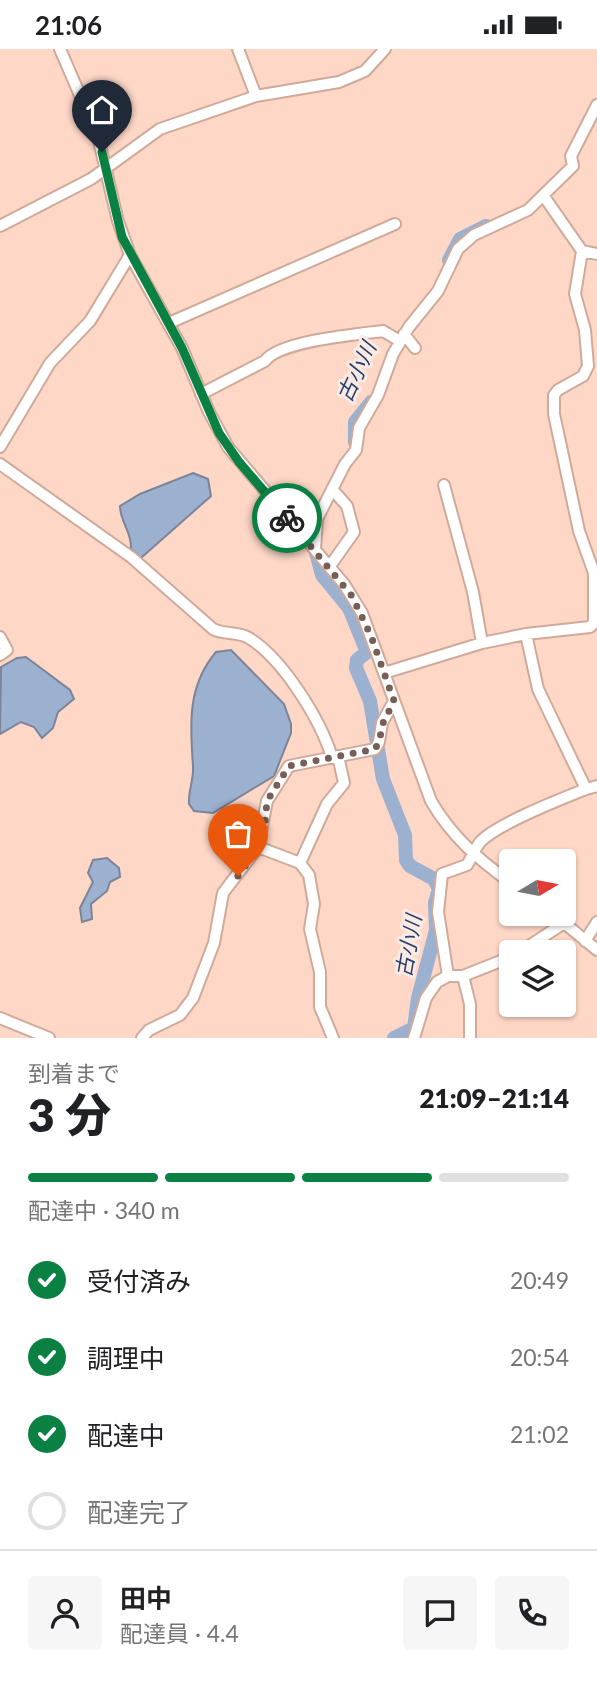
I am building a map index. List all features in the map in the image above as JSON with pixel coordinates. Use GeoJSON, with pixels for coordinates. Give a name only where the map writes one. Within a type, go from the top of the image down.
{"type":"FeatureCollection","features":[{"type":"Feature","properties":{"kind":"street"},"geometry":{"type":"LineString","coordinates":[[60,49],[88,109],[120,229],[130,255],[169,323],[219,433],[239,462],[330,566],[362,613],[431,801],[445,825],[473,855],[499,874]]}},
{"type":"Feature","properties":{"kind":"street"},"geometry":{"type":"LineString","coordinates":[[238,49],[256,96]]}},
{"type":"Feature","properties":{"kind":"street"},"geometry":{"type":"LineString","coordinates":[[0,226],[90,179],[160,129],[256,96],[339,82],[365,71],[385,49]]}},
{"type":"Feature","properties":{"kind":"street"},"geometry":{"type":"LineString","coordinates":[[316,550],[317,519],[356,450],[361,420],[378,395],[402,337],[438,291],[465,240],[512,219],[543,195],[573,166],[571,156],[597,104]]}},
{"type":"Feature","properties":{"kind":"street"},"geometry":{"type":"LineString","coordinates":[[543,195],[582,251],[597,254]]}},
{"type":"Feature","properties":{"kind":"street"},"geometry":{"type":"LineString","coordinates":[[169,323],[395,224]]}},
{"type":"Feature","properties":{"kind":"street"},"geometry":{"type":"LineString","coordinates":[[384,673],[482,643],[526,633],[590,627],[596,617],[594,573],[579,531],[565,475],[553,404],[558,390],[592,373],[575,294],[582,251]]}},
{"type":"Feature","properties":{"kind":"street"},"geometry":{"type":"LineString","coordinates":[[0,447],[5,434],[50,363],[96,313],[130,255]]}},
{"type":"Feature","properties":{"kind":"street"},"geometry":{"type":"LineString","coordinates":[[201,394],[265,361],[270,354],[304,343],[383,331],[402,337],[415,348]]}},
{"type":"Feature","properties":{"kind":"street"},"geometry":{"type":"LineString","coordinates":[[0,464],[131,557],[213,629],[221,633],[241,634],[257,645],[315,713],[344,783],[327,804],[300,863]]}},
{"type":"Feature","properties":{"kind":"street"},"geometry":{"type":"LineString","coordinates":[[444,485],[473,591],[482,643]]}},
{"type":"Feature","properties":{"kind":"street"},"geometry":{"type":"LineString","coordinates":[[330,566],[351,538],[354,527],[347,506],[332,489]]}},
{"type":"Feature","properties":{"kind":"street"},"geometry":{"type":"LineString","coordinates":[[448,977],[438,912],[442,890],[439,877],[467,865],[489,835],[544,805],[591,787],[538,689],[526,633]]}},
{"type":"Feature","properties":{"kind":"street"},"geometry":{"type":"LineString","coordinates":[[0,637],[7,650],[0,655]]}},
{"type":"Feature","properties":{"kind":"street"},"geometry":{"type":"LineString","coordinates":[[142,1038],[149,1030],[175,1019],[187,1009],[214,943],[223,893],[258,847],[265,823],[267,801],[289,766],[375,749],[383,723],[394,701]]}},
{"type":"Feature","properties":{"kind":"street"},"geometry":{"type":"LineString","coordinates":[[258,847],[300,863],[309,875],[314,904],[310,929],[320,972],[320,1007],[333,1038]]}},
{"type":"Feature","properties":{"kind":"street"},"geometry":{"type":"LineString","coordinates":[[585,941],[597,922]]}},
{"type":"Feature","properties":{"kind":"street"},"geometry":{"type":"LineString","coordinates":[[538,940],[559,926]]}},
{"type":"Feature","properties":{"kind":"street"},"geometry":{"type":"LineString","coordinates":[[568,926],[597,950]]}},
{"type":"Feature","properties":{"kind":"street"},"geometry":{"type":"LineString","coordinates":[[414,1038],[426,998],[437,982],[448,977],[463,977],[499,962]]}},
{"type":"Feature","properties":{"kind":"street"},"geometry":{"type":"LineString","coordinates":[[463,977],[470,1004],[470,1038]]}},
{"type":"Feature","properties":{"kind":"street"},"geometry":{"type":"LineString","coordinates":[[0,1018],[48,1038]]}},
{"type":"Feature","properties":{"kind":"water"},"geometry":{"type":"Polygon","coordinates":[[[193,473],[208,479],[211,496],[141,558],[131,549],[120,506],[140,494],[193,473]]]}},
{"type":"Feature","properties":{"kind":"water"},"geometry":{"type":"Polygon","coordinates":[[[231,650],[284,704],[291,724],[291,733],[274,776],[213,813],[194,811],[189,799],[193,771],[191,721],[195,692],[216,652],[231,650]]]}},
{"type":"Feature","properties":{"kind":"water"},"geometry":{"type":"Polygon","coordinates":[[[26,657],[70,690],[74,699],[58,712],[53,728],[42,738],[34,727],[21,722],[0,734],[1,667],[17,658],[26,657]]]}},
{"type":"Feature","properties":{"kind":"water"},"geometry":{"type":"Polygon","coordinates":[[[107,858],[119,868],[120,877],[110,882],[107,891],[91,904],[92,919],[82,922],[80,908],[93,882],[88,873],[93,860],[107,858]]]}},
{"type":"Feature","properties":{"kind":"waterway","name":"古小川"},"geometry":{"type":"LineString","coordinates":[[449,260],[460,239],[486,226]]}},
{"type":"Feature","properties":{"kind":"waterway","name":"古小川"},"geometry":{"type":"LineString","coordinates":[[355,442],[355,422],[371,402]]}},
{"type":"Feature","properties":{"kind":"waterway","name":"古小川"},"geometry":{"type":"LineString","coordinates":[[318,508],[310,530],[322,575],[349,608],[367,652],[357,660],[356,668],[370,701],[383,779],[405,835],[406,860],[410,866],[434,879],[439,889],[435,903],[436,930],[418,998],[414,1028],[394,1038]]}},
{"type":"Feature","properties":{"kind":"way so far"},"geometry":{"type":"LineString","coordinates":[[238,876],[258,847],[270,793],[289,766],[375,749],[383,723],[394,701],[362,613],[344,584],[287,518]]}},
{"type":"Feature","properties":{"kind":"route"},"geometry":{"type":"LineString","coordinates":[[102,152],[122,237],[182,348],[219,433],[239,462],[287,518]]}}]}
